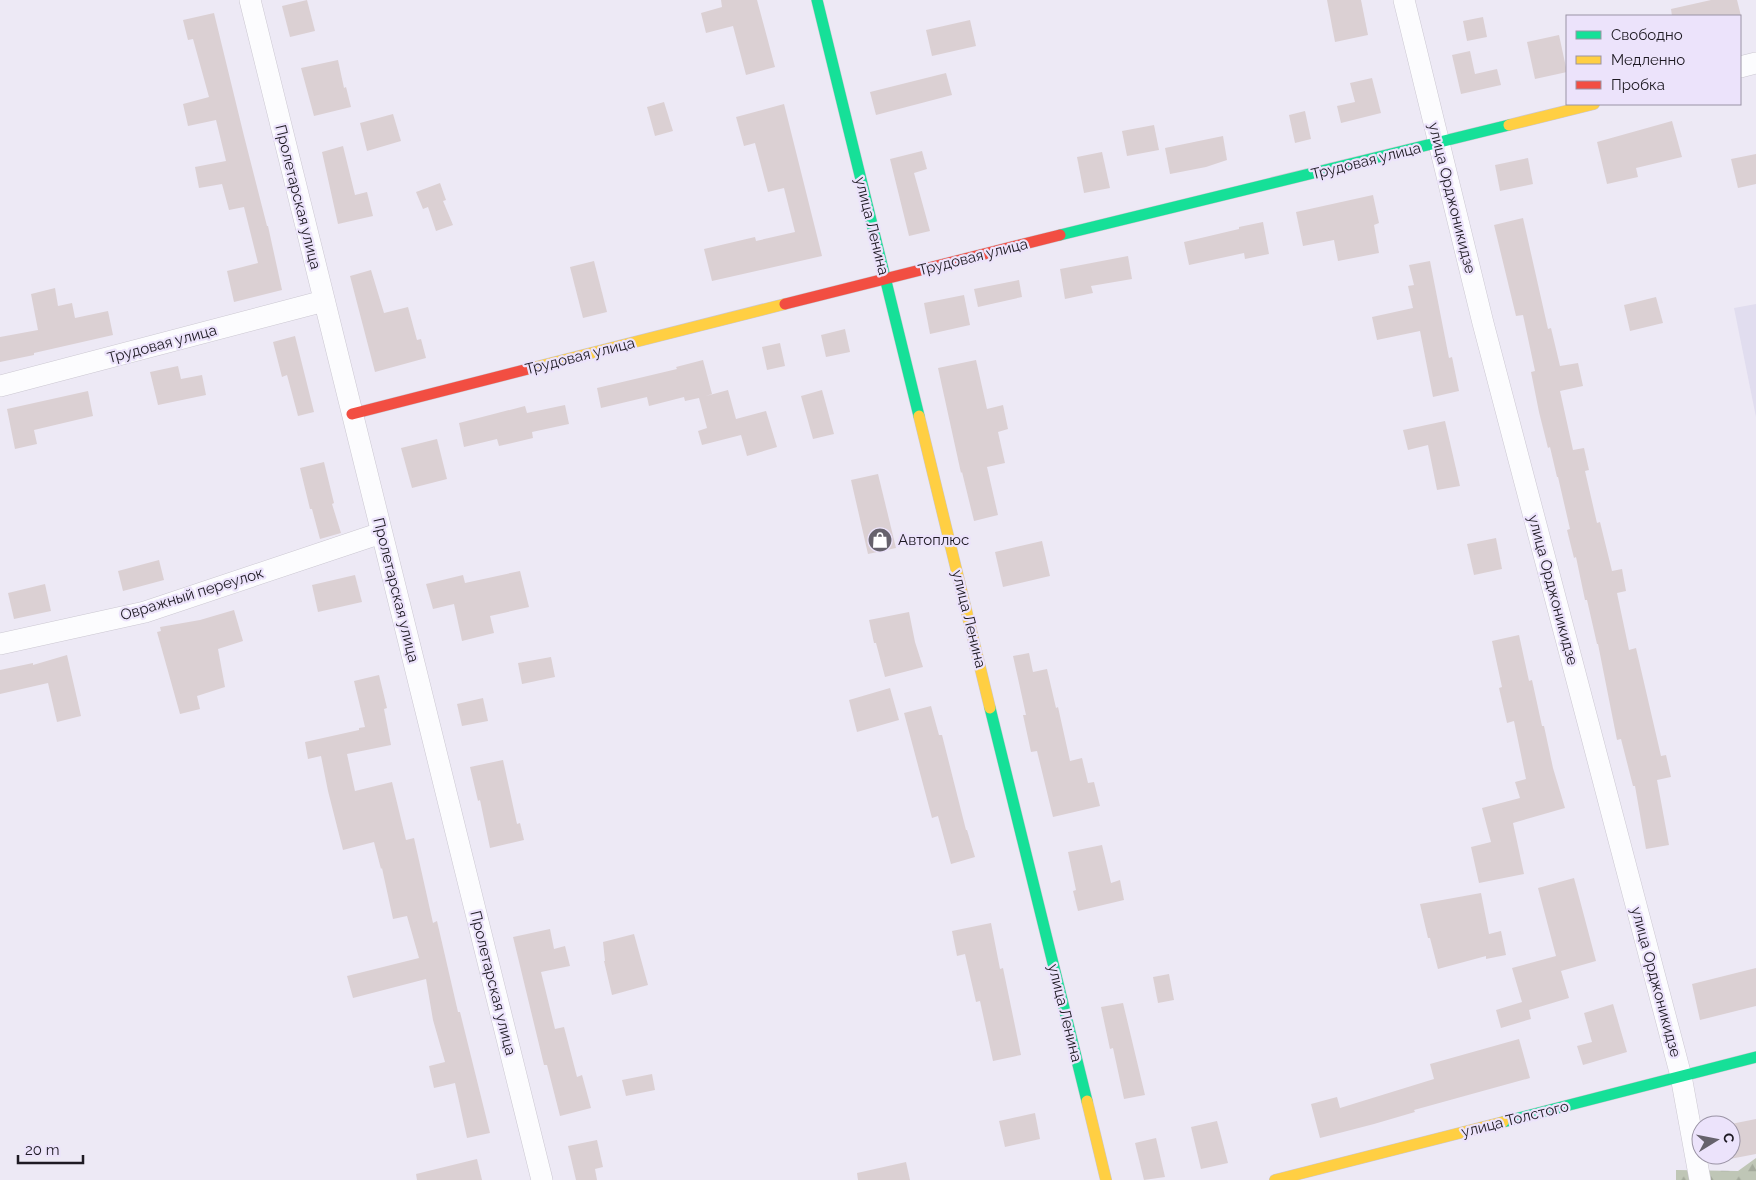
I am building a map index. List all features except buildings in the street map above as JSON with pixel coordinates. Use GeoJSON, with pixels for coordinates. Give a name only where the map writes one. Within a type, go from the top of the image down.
{"type":"FeatureCollection","features":[{"type":"Feature","properties":{"kind":"street","name":"Пролетарская улица"},"geometry":{"type":"LineString","coordinates":[[250,0],[542,1180]]}},
{"type":"Feature","properties":{"kind":"street","name":"улица Ленина"},"geometry":{"type":"LineString","coordinates":[[817,0],[1106,1180]]}},
{"type":"Feature","properties":{"kind":"street","name":"улица Орджоникидзе"},"geometry":{"type":"LineString","coordinates":[[1404,0],[1486,333],[1681,1076],[1700,1180]]}},
{"type":"Feature","properties":{"kind":"street"},"geometry":{"type":"LineString","coordinates":[[1741,67],[1756,63]]}},
{"type":"Feature","properties":{"kind":"street","name":"Трудовая улица"},"geometry":{"type":"LineString","coordinates":[[352,414],[885,278],[1590,105]]}},
{"type":"Feature","properties":{"kind":"street","name":"Трудовая улица"},"geometry":{"type":"LineString","coordinates":[[0,386],[324,301]]}},
{"type":"Feature","properties":{"kind":"street","name":"Овражный переулок"},"geometry":{"type":"LineString","coordinates":[[0,644],[145,612],[381,533]]}},
{"type":"Feature","properties":{"kind":"street","name":"улица Толстого"},"geometry":{"type":"LineString","coordinates":[[1275,1180],[1756,1057]]}},
{"type":"Feature","properties":{"kind":"shaded area"},"geometry":{"type":"Polygon","coordinates":[[[1756,304],[1756,417],[1734,308],[1756,304]]]}},
{"type":"Feature","properties":{"kind":"green space"},"geometry":{"type":"Polygon","coordinates":[[[1756,1158],[1756,1180],[1676,1180],[1676,1170],[1738,1171],[1756,1158]]]}},
{"type":"Feature","properties":{"kind":"traffic: fast"},"geometry":{"type":"LineString","coordinates":[[817,0],[919,416]]}},
{"type":"Feature","properties":{"kind":"traffic: fast"},"geometry":{"type":"LineString","coordinates":[[1060,235],[1509,125]]}},
{"type":"Feature","properties":{"kind":"traffic: fast"},"geometry":{"type":"LineString","coordinates":[[990,708],[1087,1101]]}},
{"type":"Feature","properties":{"kind":"traffic: fast"},"geometry":{"type":"LineString","coordinates":[[1503,1122],[1756,1057]]}},
{"type":"Feature","properties":{"kind":"traffic: slow"},"geometry":{"type":"LineString","coordinates":[[1509,125],[1590,105]]}},
{"type":"Feature","properties":{"kind":"traffic: slow"},"geometry":{"type":"LineString","coordinates":[[528,369],[785,304]]}},
{"type":"Feature","properties":{"kind":"traffic: slow"},"geometry":{"type":"LineString","coordinates":[[919,416],[990,708]]}},
{"type":"Feature","properties":{"kind":"traffic: slow"},"geometry":{"type":"LineString","coordinates":[[1087,1101],[1106,1180]]}},
{"type":"Feature","properties":{"kind":"traffic: slow"},"geometry":{"type":"LineString","coordinates":[[1275,1180],[1503,1122]]}},
{"type":"Feature","properties":{"kind":"traffic: jam"},"geometry":{"type":"LineString","coordinates":[[785,304],[1060,235]]}},
{"type":"Feature","properties":{"kind":"traffic: jam"},"geometry":{"type":"LineString","coordinates":[[352,414],[528,369]]}},
{"type":"Feature","properties":{"kind":"place","name":"Автоплюс"},"geometry":{"type":"Point","coordinates":[880,540]}}]}
